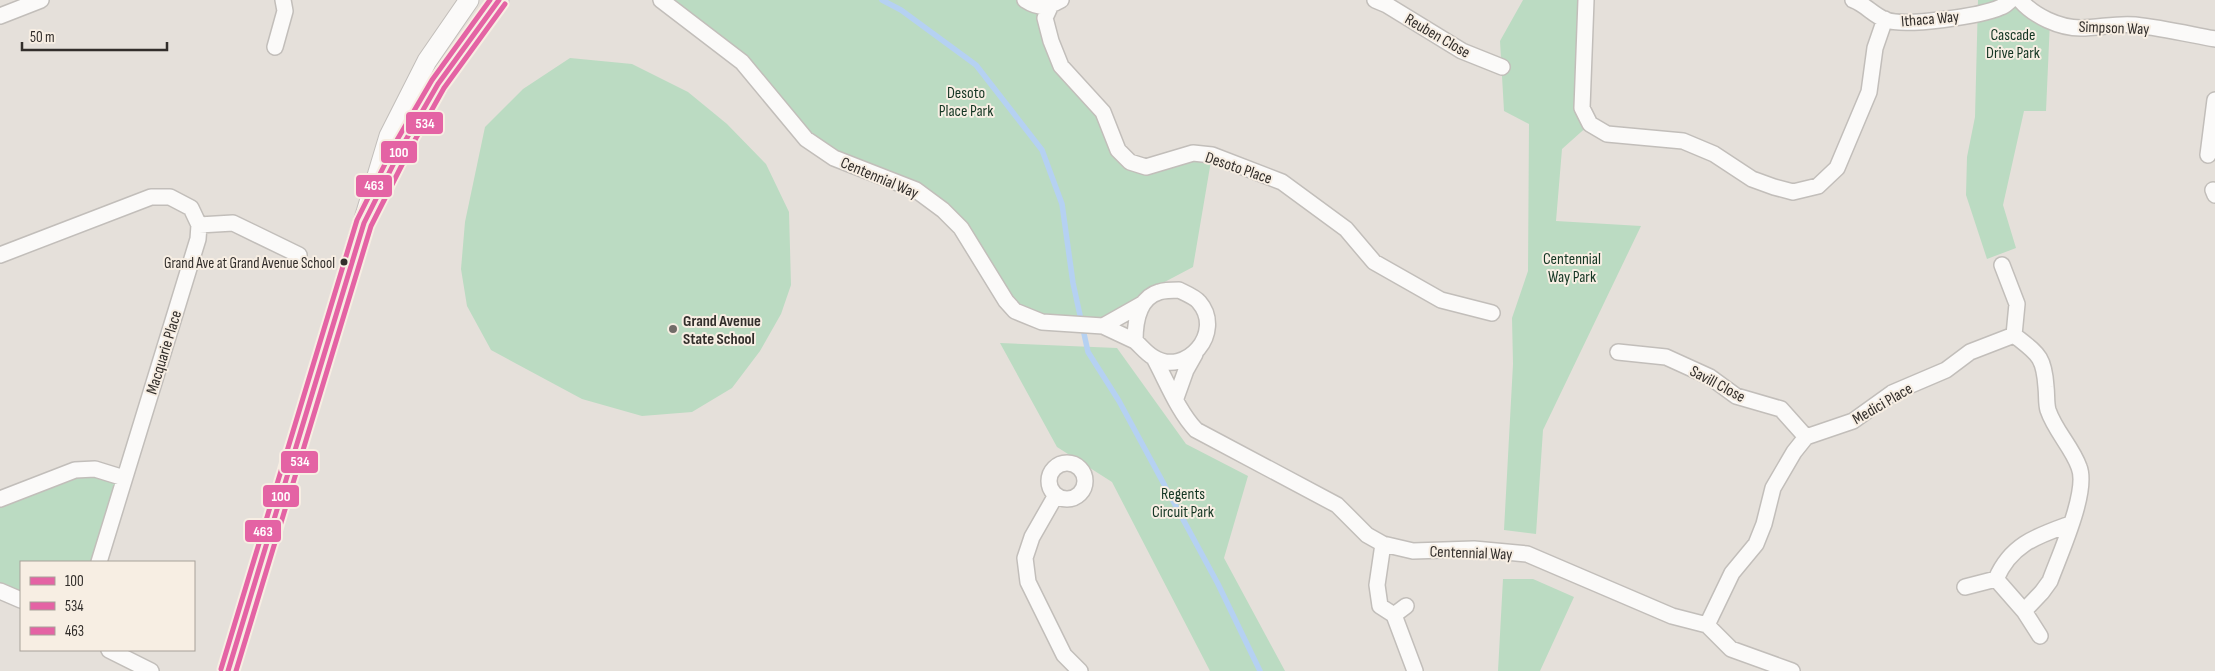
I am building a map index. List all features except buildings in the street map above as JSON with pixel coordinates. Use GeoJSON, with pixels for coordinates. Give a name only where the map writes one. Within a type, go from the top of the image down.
{"type":"FeatureCollection","features":[{"type":"Feature","properties":{"kind":"street"},"geometry":{"type":"LineString","coordinates":[[0,16],[41,0]]}},
{"type":"Feature","properties":{"kind":"street"},"geometry":{"type":"LineString","coordinates":[[276,47],[285,11],[283,0]]}},
{"type":"Feature","properties":{"kind":"street"},"geometry":{"type":"LineString","coordinates":[[228,671],[389,136],[427,61],[469,0]]}},
{"type":"Feature","properties":{"kind":"street"},"geometry":{"type":"LineString","coordinates":[[364,222],[404,143],[438,84],[499,0]]}},
{"type":"Feature","properties":{"kind":"street","name":"Centennial Way"},"geometry":{"type":"LineString","coordinates":[[661,0],[742,62],[806,139],[834,158],[916,190],[943,210],[961,228],[1006,301],[1016,311],[1042,322],[1096,326],[1135,341],[1154,358],[1184,417],[1196,430],[1242,457],[1285,476],[1337,506],[1367,535],[1383,544],[1413,551],[1474,549],[1527,554],[1672,616],[1707,625]]}},
{"type":"Feature","properties":{"kind":"street"},"geometry":{"type":"LineString","coordinates":[[1025,0],[1033,5],[1055,3]]}},
{"type":"Feature","properties":{"kind":"street","name":"Reuben Close"},"geometry":{"type":"LineString","coordinates":[[1375,0],[1387,5],[1462,51],[1502,67]]}},
{"type":"Feature","properties":{"kind":"street"},"geometry":{"type":"LineString","coordinates":[[1586,0],[1582,108],[1590,124],[1607,134],[1683,141],[1714,154],[1752,179],[1793,192],[1818,186],[1837,168],[1869,92],[1875,48],[1885,20]]}},
{"type":"Feature","properties":{"kind":"street","name":"Ithaca Way"},"geometry":{"type":"LineString","coordinates":[[1853,0],[1861,3],[1885,20],[1906,23],[1978,14],[2003,7],[2011,0]]}},
{"type":"Feature","properties":{"kind":"street","name":"Simpson Way"},"geometry":{"type":"LineString","coordinates":[[2020,0],[2027,8],[2050,21],[2080,28],[2115,24],[2134,25],[2215,39]]}},
{"type":"Feature","properties":{"kind":"street","name":"Desoto Place"},"geometry":{"type":"LineString","coordinates":[[1055,3],[1045,18],[1051,41],[1062,66],[1103,112],[1118,150],[1130,162],[1146,167],[1193,153],[1212,155],[1282,182],[1346,229],[1374,262],[1441,300],[1492,313]]}},
{"type":"Feature","properties":{"kind":"street"},"geometry":{"type":"LineString","coordinates":[[2208,155],[2215,100]]}},
{"type":"Feature","properties":{"kind":"street"},"geometry":{"type":"LineString","coordinates":[[0,255],[151,197],[170,197],[192,208],[199,225],[232,223],[299,255]]}},
{"type":"Feature","properties":{"kind":"street","name":"Macquarie Place"},"geometry":{"type":"LineString","coordinates":[[99,561],[198,239],[199,225]]}},
{"type":"Feature","properties":{"kind":"street"},"geometry":{"type":"LineString","coordinates":[[2002,265],[2017,304],[2014,335],[2037,353],[2045,367],[2048,408],[2053,423],[2073,452],[2081,470],[2080,496],[2050,581],[2024,611]]}},
{"type":"Feature","properties":{"kind":"street"},"geometry":{"type":"LineString","coordinates":[[1096,326],[1142,304],[1158,292],[1179,290],[1199,301],[1208,320],[1207,336],[1186,370],[1176,398]]}},
{"type":"Feature","properties":{"kind":"street"},"geometry":{"type":"LineString","coordinates":[[1135,341],[1135,323],[1142,304]]}},
{"type":"Feature","properties":{"kind":"street","name":"Medici Place"},"geometry":{"type":"LineString","coordinates":[[1806,437],[1853,421],[1892,393],[1946,370],[1970,352],[2014,335]]}},
{"type":"Feature","properties":{"kind":"street","name":"Savill Close"},"geometry":{"type":"LineString","coordinates":[[1618,352],[1666,357],[1710,377],[1736,396],[1781,409],[1806,437]]}},
{"type":"Feature","properties":{"kind":"street"},"geometry":{"type":"LineString","coordinates":[[1154,358],[1174,362],[1196,354]]}},
{"type":"Feature","properties":{"kind":"street"},"geometry":{"type":"LineString","coordinates":[[1792,671],[1731,649],[1707,625],[1732,573],[1756,544],[1764,524],[1773,488],[1794,452],[1806,437]]}},
{"type":"Feature","properties":{"kind":"street"},"geometry":{"type":"LineString","coordinates":[[0,499],[75,470],[95,469],[124,478]]}},
{"type":"Feature","properties":{"kind":"street"},"geometry":{"type":"LineString","coordinates":[[1056,495],[1032,536],[1026,558],[1028,582],[1064,655],[1080,671]]}},
{"type":"Feature","properties":{"kind":"street"},"geometry":{"type":"LineString","coordinates":[[1996,579],[2003,563],[2032,538],[2070,524]]}},
{"type":"Feature","properties":{"kind":"street"},"geometry":{"type":"LineString","coordinates":[[1383,544],[1377,585],[1380,606],[1394,615],[1415,671]]}},
{"type":"Feature","properties":{"kind":"street"},"geometry":{"type":"LineString","coordinates":[[1966,587],[1996,579]]}},
{"type":"Feature","properties":{"kind":"street"},"geometry":{"type":"LineString","coordinates":[[1996,579],[2024,611],[2040,636]]}},
{"type":"Feature","properties":{"kind":"street"},"geometry":{"type":"LineString","coordinates":[[0,591],[20,600]]}},
{"type":"Feature","properties":{"kind":"street"},"geometry":{"type":"LineString","coordinates":[[1394,615],[1406,606]]}},
{"type":"Feature","properties":{"kind":"street"},"geometry":{"type":"LineString","coordinates":[[111,651],[151,671]]}},
{"type":"Feature","properties":{"kind":"green space","name":"Desoto Place Park"},"geometry":{"type":"Polygon","coordinates":[[[661,0],[1025,0],[1050,7],[1051,41],[1130,162],[1212,155],[1193,267],[1157,286],[1103,326],[1029,318],[943,210],[834,158],[742,62],[661,0]]]}},
{"type":"Feature","properties":{"kind":"green space","name":"Centennial Way Park"},"geometry":{"type":"Polygon","coordinates":[[[1523,0],[1586,0],[1590,124],[1562,149],[1556,221],[1641,226],[1543,430],[1536,534],[1504,530],[1513,364],[1512,318],[1528,271],[1529,124],[1504,111],[1500,41],[1523,0]]]}},
{"type":"Feature","properties":{"kind":"green space","name":"Cascade Drive Park"},"geometry":{"type":"Polygon","coordinates":[[[1978,0],[2020,0],[2050,21],[2046,111],[2024,111],[2003,205],[2016,248],[1987,259],[1966,195],[1967,157],[1975,117],[1978,0]]]}},
{"type":"Feature","properties":{"kind":"green space"},"geometry":{"type":"Polygon","coordinates":[[[570,58],[632,64],[688,92],[727,124],[766,164],[789,212],[791,285],[781,314],[760,351],[732,388],[692,412],[642,416],[582,399],[491,350],[467,306],[461,269],[465,222],[485,127],[523,89],[570,58]]]}},
{"type":"Feature","properties":{"kind":"green space","name":"Regents Circuit Park"},"geometry":{"type":"Polygon","coordinates":[[[1000,343],[1117,348],[1186,444],[1248,476],[1224,558],[1285,671],[1210,671],[1112,482],[1057,447],[1000,343]]]}},
{"type":"Feature","properties":{"kind":"green space"},"geometry":{"type":"Polygon","coordinates":[[[75,470],[124,478],[99,561],[20,561],[20,600],[0,591],[0,499],[75,470]]]}},
{"type":"Feature","properties":{"kind":"green space"},"geometry":{"type":"Polygon","coordinates":[[[1503,579],[1533,579],[1574,597],[1540,671],[1498,671],[1503,579]]]}},
{"type":"Feature","properties":{"kind":"waterway"},"geometry":{"type":"LineString","coordinates":[[882,0],[901,10],[976,65],[1042,150],[1062,204],[1073,283],[1088,352],[1119,401],[1218,584],[1260,671]]}},
{"type":"Feature","properties":{"kind":"transit line","name":"463"},"geometry":{"type":"LineString","coordinates":[[221,669],[357,220],[397,140],[432,80],[490,0]]}},
{"type":"Feature","properties":{"kind":"transit line","name":"100"},"geometry":{"type":"LineString","coordinates":[[228,671],[364,223],[404,143],[438,84],[499,0]]}},
{"type":"Feature","properties":{"kind":"transit line","name":"534"},"geometry":{"type":"LineString","coordinates":[[236,671],[371,226],[411,147],[444,88],[505,4]]}},
{"type":"Feature","properties":{"kind":"place","name":"Grand Ave at Grand Avenue School"},"geometry":{"type":"Point","coordinates":[344,262]}},
{"type":"Feature","properties":{"kind":"place","name":"Grand Avenue State School"},"geometry":{"type":"Point","coordinates":[673,329]}}]}
